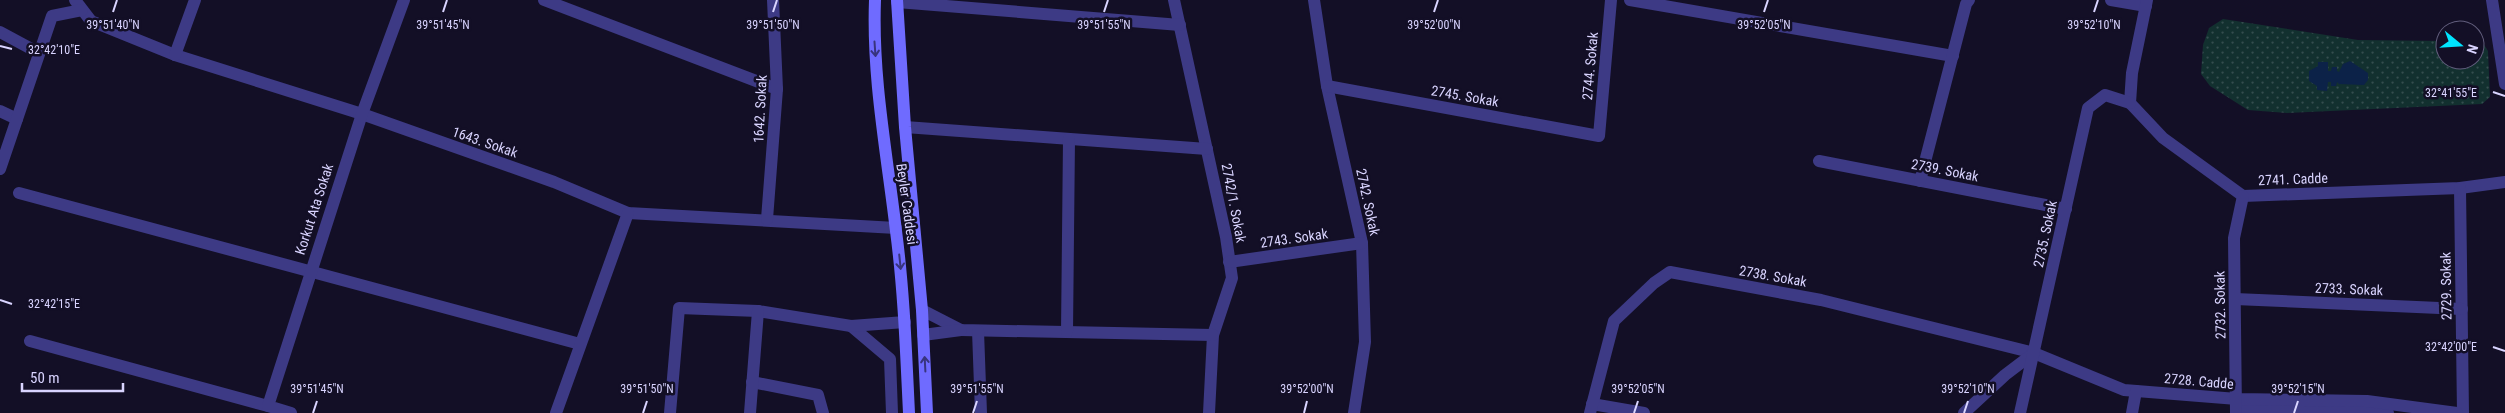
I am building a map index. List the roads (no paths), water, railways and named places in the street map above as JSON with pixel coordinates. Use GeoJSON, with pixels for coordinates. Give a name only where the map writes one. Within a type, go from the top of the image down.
{"type":"FeatureCollection","features":[{"type":"Feature","properties":{"kind":"main road","name":"Beyler Caddesi"},"geometry":{"type":"LineString","coordinates":[[875,0],[874,29],[880,106],[905,308],[909,413]]}},
{"type":"Feature","properties":{"kind":"main road","name":"Beyler Caddesi"},"geometry":{"type":"LineString","coordinates":[[897,1],[905,127],[922,310],[927,413]]}},
{"type":"Feature","properties":{"kind":"main road"},"geometry":{"type":"LineString","coordinates":[[896,228],[914,226]]}},
{"type":"Feature","properties":{"kind":"main road"},"geometry":{"type":"LineString","coordinates":[[905,308],[922,310]]}},
{"type":"Feature","properties":{"kind":"main road"},"geometry":{"type":"LineString","coordinates":[[905,328],[923,335]]}},
{"type":"Feature","properties":{"kind":"street"},"geometry":{"type":"LineString","coordinates":[[175,55],[195,0]]}},
{"type":"Feature","properties":{"kind":"street","name":"Korkut Ata Sokak"},"geometry":{"type":"LineString","coordinates":[[268,406],[310,270],[362,114],[404,0]]}},
{"type":"Feature","properties":{"kind":"street"},"geometry":{"type":"LineString","coordinates":[[544,0],[777,89]]}},
{"type":"Feature","properties":{"kind":"street","name":"1642. Sokak"},"geometry":{"type":"LineString","coordinates":[[767,219],[777,89],[773,0]]}},
{"type":"Feature","properties":{"kind":"street","name":"2742/1. Sokak"},"geometry":{"type":"LineString","coordinates":[[1174,0],[1207,149],[1232,278],[1212,335],[1209,413]]}},
{"type":"Feature","properties":{"kind":"street","name":"2742. Sokak"},"geometry":{"type":"LineString","coordinates":[[1314,0],[1327,86],[1362,243],[1365,342],[1354,413]]}},
{"type":"Feature","properties":{"kind":"street","name":"2744. Sokak"},"geometry":{"type":"LineString","coordinates":[[1598,136],[1611,0]]}},
{"type":"Feature","properties":{"kind":"street"},"geometry":{"type":"LineString","coordinates":[[1630,0],[1953,56]]}},
{"type":"Feature","properties":{"kind":"street"},"geometry":{"type":"LineString","coordinates":[[1920,181],[1966,4],[1970,0]]}},
{"type":"Feature","properties":{"kind":"street"},"geometry":{"type":"LineString","coordinates":[[2111,0],[2146,3],[2132,74],[2130,103]]}},
{"type":"Feature","properties":{"kind":"street"},"geometry":{"type":"LineString","coordinates":[[2492,0],[2505,84]]}},
{"type":"Feature","properties":{"kind":"street"},"geometry":{"type":"LineString","coordinates":[[897,1],[1180,25]]}},
{"type":"Feature","properties":{"kind":"street"},"geometry":{"type":"LineString","coordinates":[[0,169],[52,16],[78,5]]}},
{"type":"Feature","properties":{"kind":"street","name":"1643. Sokak"},"geometry":{"type":"LineString","coordinates":[[78,5],[90,21],[175,55],[362,114],[554,182],[628,212],[659,216],[767,219],[896,228]]}},
{"type":"Feature","properties":{"kind":"street"},"geometry":{"type":"LineString","coordinates":[[0,32],[39,53]]}},
{"type":"Feature","properties":{"kind":"street","name":"2745. Sokak"},"geometry":{"type":"LineString","coordinates":[[1327,86],[1598,136]]}},
{"type":"Feature","properties":{"kind":"street","name":"2735. Sokak"},"geometry":{"type":"LineString","coordinates":[[2020,413],[2088,108],[2105,95],[2130,103]]}},
{"type":"Feature","properties":{"kind":"street","name":"2741. Cadde"},"geometry":{"type":"LineString","coordinates":[[2130,103],[2163,138],[2243,196],[2460,188],[2505,182]]}},
{"type":"Feature","properties":{"kind":"street"},"geometry":{"type":"LineString","coordinates":[[0,111],[17,119]]}},
{"type":"Feature","properties":{"kind":"street"},"geometry":{"type":"LineString","coordinates":[[905,127],[1207,149]]}},
{"type":"Feature","properties":{"kind":"street"},"geometry":{"type":"LineString","coordinates":[[1067,332],[1069,139]]}},
{"type":"Feature","properties":{"kind":"street","name":"2739. Sokak"},"geometry":{"type":"LineString","coordinates":[[1819,161],[2066,209]]}},
{"type":"Feature","properties":{"kind":"street","name":"2729. Sokak"},"geometry":{"type":"LineString","coordinates":[[2460,188],[2463,413]]}},
{"type":"Feature","properties":{"kind":"street"},"geometry":{"type":"LineString","coordinates":[[19,193],[580,344]]}},
{"type":"Feature","properties":{"kind":"street","name":"2732. Sokak"},"geometry":{"type":"LineString","coordinates":[[2236,408],[2234,238],[2243,196]]}},
{"type":"Feature","properties":{"kind":"street"},"geometry":{"type":"LineString","coordinates":[[556,413],[628,212]]}},
{"type":"Feature","properties":{"kind":"street","name":"2743. Sokak"},"geometry":{"type":"LineString","coordinates":[[1230,262],[1362,243]]}},
{"type":"Feature","properties":{"kind":"street","name":"2738. Sokak"},"geometry":{"type":"LineString","coordinates":[[1591,408],[1614,321],[1654,283],[1670,272],[1821,300],[2034,353]]}},
{"type":"Feature","properties":{"kind":"street","name":"2733. Sokak"},"geometry":{"type":"LineString","coordinates":[[2235,299],[2462,309]]}},
{"type":"Feature","properties":{"kind":"street"},"geometry":{"type":"LineString","coordinates":[[670,413],[679,308],[758,311],[851,326],[905,328]]}},
{"type":"Feature","properties":{"kind":"street"},"geometry":{"type":"LineString","coordinates":[[922,310],[961,330]]}},
{"type":"Feature","properties":{"kind":"street"},"geometry":{"type":"LineString","coordinates":[[750,413],[758,311]]}},
{"type":"Feature","properties":{"kind":"street"},"geometry":{"type":"LineString","coordinates":[[851,326],[890,359],[892,413]]}},
{"type":"Feature","properties":{"kind":"street"},"geometry":{"type":"LineString","coordinates":[[923,335],[961,330],[1212,335]]}},
{"type":"Feature","properties":{"kind":"street"},"geometry":{"type":"LineString","coordinates":[[978,331],[981,413]]}},
{"type":"Feature","properties":{"kind":"street"},"geometry":{"type":"LineString","coordinates":[[30,341],[291,413]]}},
{"type":"Feature","properties":{"kind":"street"},"geometry":{"type":"LineString","coordinates":[[1964,413],[2005,375],[2034,353]]}},
{"type":"Feature","properties":{"kind":"street","name":"2728. Cadde"},"geometry":{"type":"LineString","coordinates":[[2034,353],[2124,390],[2236,408],[2376,410],[2388,413]]}},
{"type":"Feature","properties":{"kind":"street"},"geometry":{"type":"LineString","coordinates":[[752,382],[818,395],[823,413]]}},
{"type":"Feature","properties":{"kind":"street"},"geometry":{"type":"LineString","coordinates":[[2132,413],[2136,391]]}},
{"type":"Feature","properties":{"kind":"street","name":"2728. Cadde"},"geometry":{"type":"LineString","coordinates":[[2236,408],[2367,400],[2457,413]]}},
{"type":"Feature","properties":{"kind":"street"},"geometry":{"type":"LineString","coordinates":[[1591,408],[1644,413]]}},
{"type":"Feature","properties":{"kind":"water"},"geometry":{"type":"Polygon","coordinates":[[[2350,61],[2368,73],[2368,80],[2364,85],[2339,84],[2337,82],[2336,86],[2331,86],[2331,82],[2328,82],[2327,91],[2317,90],[2317,86],[2309,81],[2309,71],[2318,66],[2318,62],[2328,62],[2328,71],[2331,71],[2332,67],[2337,67],[2339,72],[2343,64],[2350,61]]]}}]}
